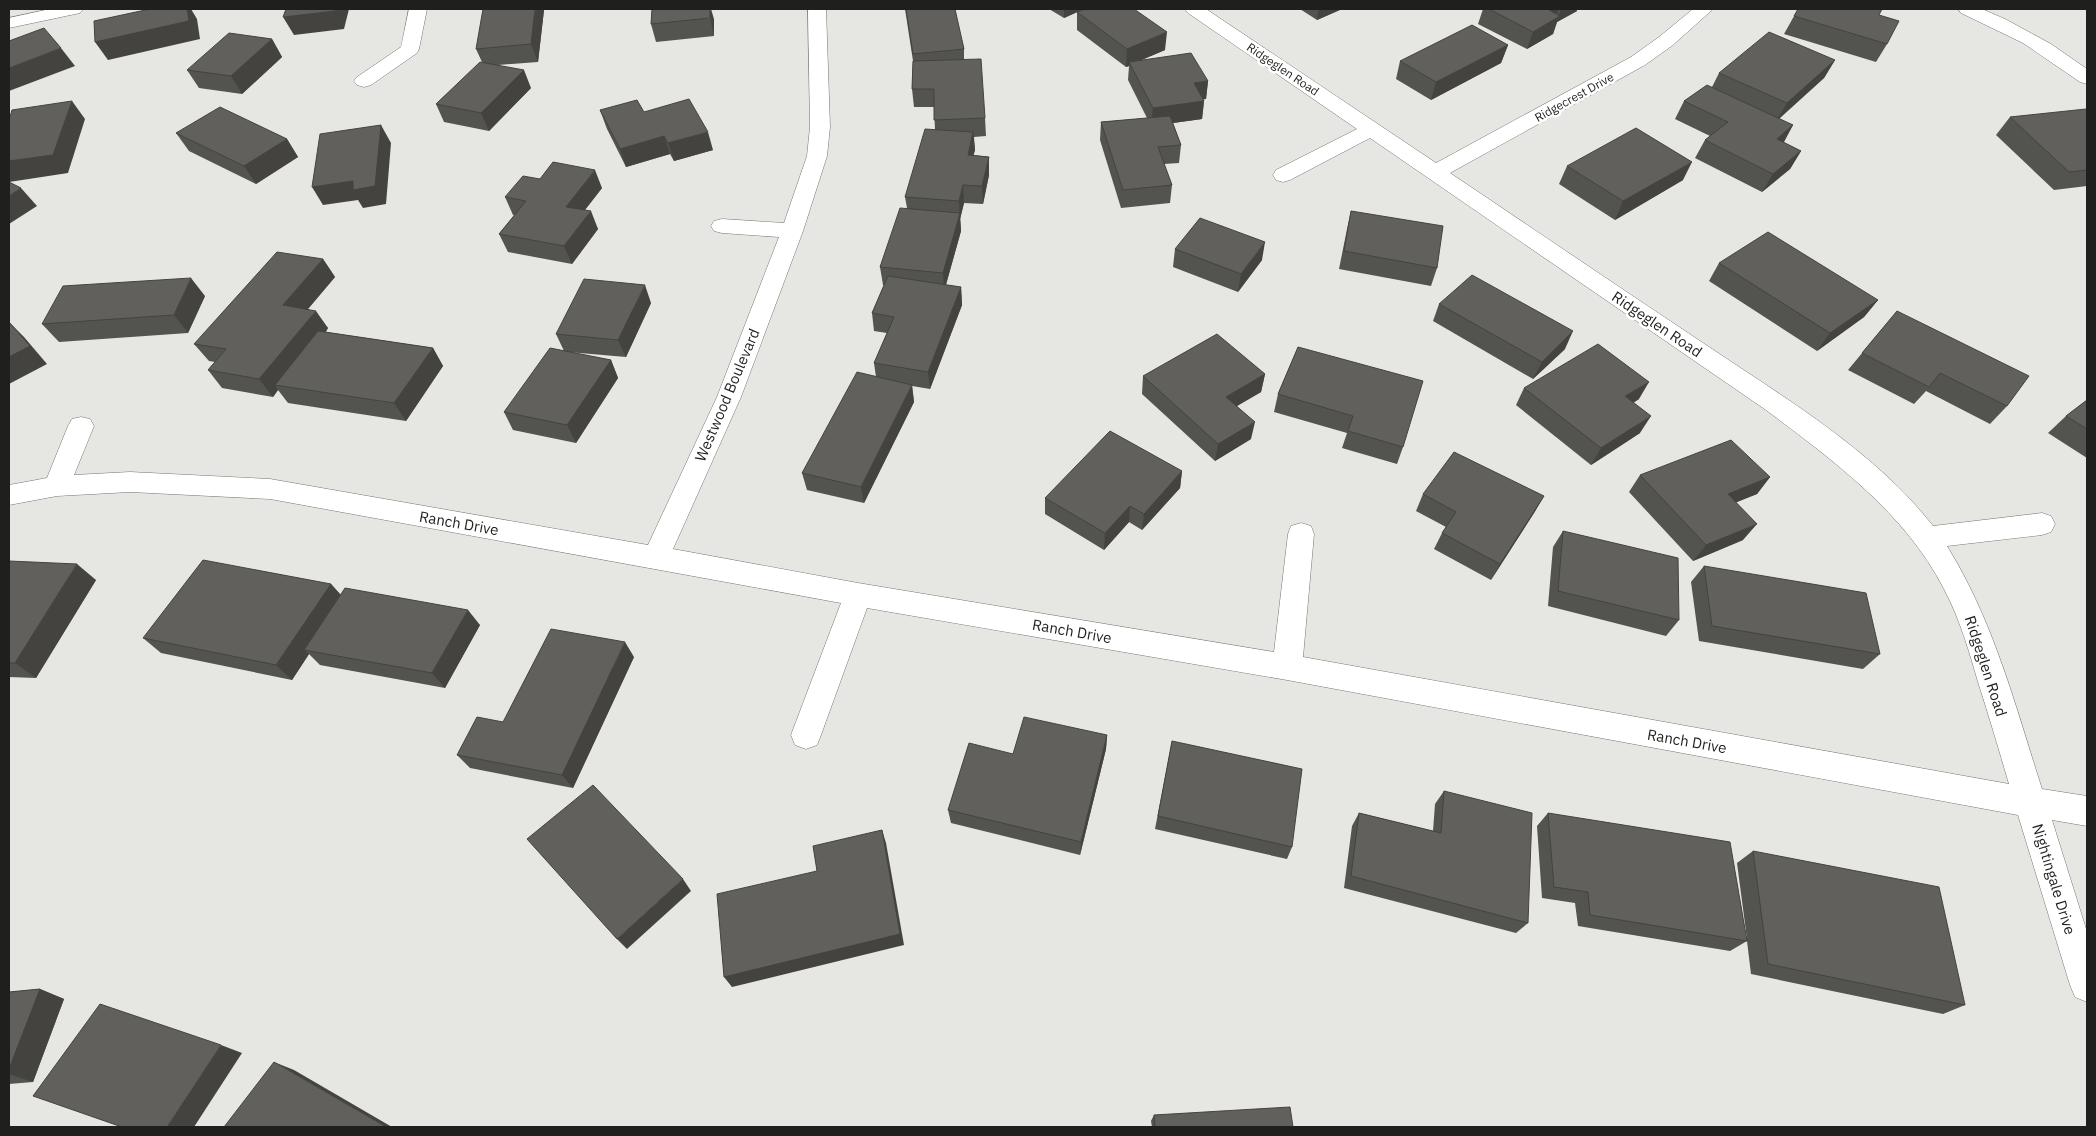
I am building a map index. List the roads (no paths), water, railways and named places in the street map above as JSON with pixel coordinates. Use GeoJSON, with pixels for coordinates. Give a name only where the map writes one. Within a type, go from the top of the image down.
{"type":"FeatureCollection","features":[{"type":"Feature","properties":{"kind":"street"},"geometry":{"type":"LineString","coordinates":[[9,23],[69,9]]}},
{"type":"Feature","properties":{"kind":"street"},"geometry":{"type":"LineString","coordinates":[[364,81],[410,49],[418,9]]}},
{"type":"Feature","properties":{"kind":"street","name":"Westwood Boulevard"},"geometry":{"type":"LineString","coordinates":[[656,557],[728,397],[792,232],[817,156],[820,127],[818,9]]}},
{"type":"Feature","properties":{"kind":"street","name":"Ridgeglen Road"},"geometry":{"type":"LineString","coordinates":[[1194,9],[1436,172],[1858,465],[1927,538],[1953,579],[1977,631],[2030,801]]}},
{"type":"Feature","properties":{"kind":"street","name":"Ridgecrest Drive"},"geometry":{"type":"LineString","coordinates":[[1436,172],[1638,61],[1666,41],[1704,9]]}},
{"type":"Feature","properties":{"kind":"street"},"geometry":{"type":"LineString","coordinates":[[1967,9],[2018,33],[2064,60],[2087,78]]}},
{"type":"Feature","properties":{"kind":"street"},"geometry":{"type":"LineString","coordinates":[[1283,175],[1372,129]]}},
{"type":"Feature","properties":{"kind":"street"},"geometry":{"type":"LineString","coordinates":[[722,226],[792,232]]}},
{"type":"Feature","properties":{"kind":"street"},"geometry":{"type":"LineString","coordinates":[[57,486],[81,426]]}},
{"type":"Feature","properties":{"kind":"street","name":"Ranch Drive"},"geometry":{"type":"LineString","coordinates":[[9,495],[57,486],[130,482],[194,484],[270,490],[656,557],[858,595],[1287,667],[1951,790],[2087,811]]}},
{"type":"Feature","properties":{"kind":"street"},"geometry":{"type":"LineString","coordinates":[[1927,538],[2042,524]]}},
{"type":"Feature","properties":{"kind":"street"},"geometry":{"type":"LineString","coordinates":[[1287,667],[1301,534]]}},
{"type":"Feature","properties":{"kind":"street"},"geometry":{"type":"LineString","coordinates":[[806,735],[858,595]]}},
{"type":"Feature","properties":{"kind":"street","name":"Nightingale Drive"},"geometry":{"type":"LineString","coordinates":[[2030,801],[2087,985]]}}]}
